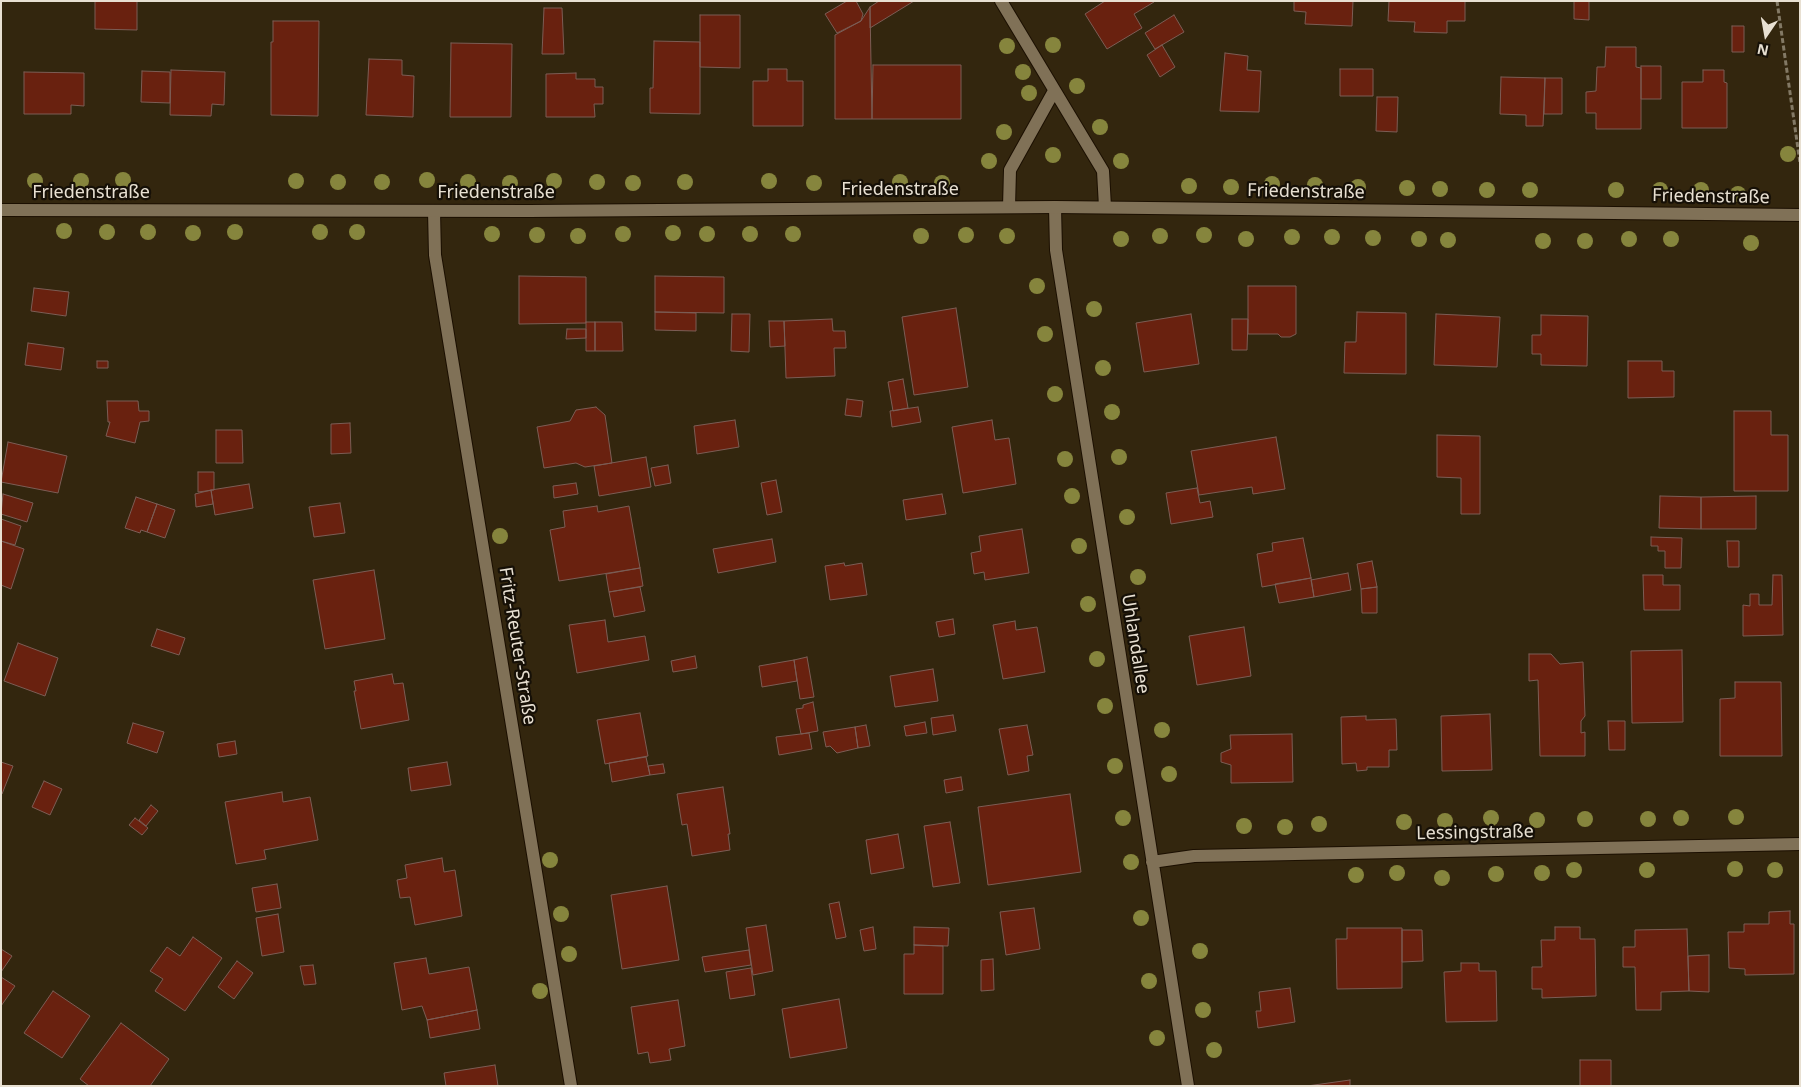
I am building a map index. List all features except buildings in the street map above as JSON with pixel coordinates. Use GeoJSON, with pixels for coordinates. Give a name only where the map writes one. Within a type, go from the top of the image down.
{"type":"FeatureCollection","features":[{"type":"Feature","properties":{"kind":"street"},"geometry":{"type":"LineString","coordinates":[[1001,1],[1103,171],[1105,207]]}},
{"type":"Feature","properties":{"kind":"street"},"geometry":{"type":"LineString","coordinates":[[1009,207],[1010,170],[1054,91]]}},
{"type":"Feature","properties":{"kind":"street","name":"Uhlandallee"},"geometry":{"type":"LineString","coordinates":[[1055,207],[1056,250],[1188,1086]]}},
{"type":"Feature","properties":{"kind":"street","name":"Friedenstraße"},"geometry":{"type":"LineString","coordinates":[[1,210],[434,211],[1105,207],[1800,215]]}},
{"type":"Feature","properties":{"kind":"street","name":"Fritz-Reuter-Straße"},"geometry":{"type":"LineString","coordinates":[[434,211],[436,264],[571,1086]]}},
{"type":"Feature","properties":{"kind":"street","name":"Lessingstraße"},"geometry":{"type":"LineString","coordinates":[[1152,862],[1203,856],[1800,844]]}},
{"type":"Feature","properties":{"kind":"path"},"geometry":{"type":"LineString","coordinates":[[1777,1],[1800,162]]}}]}
